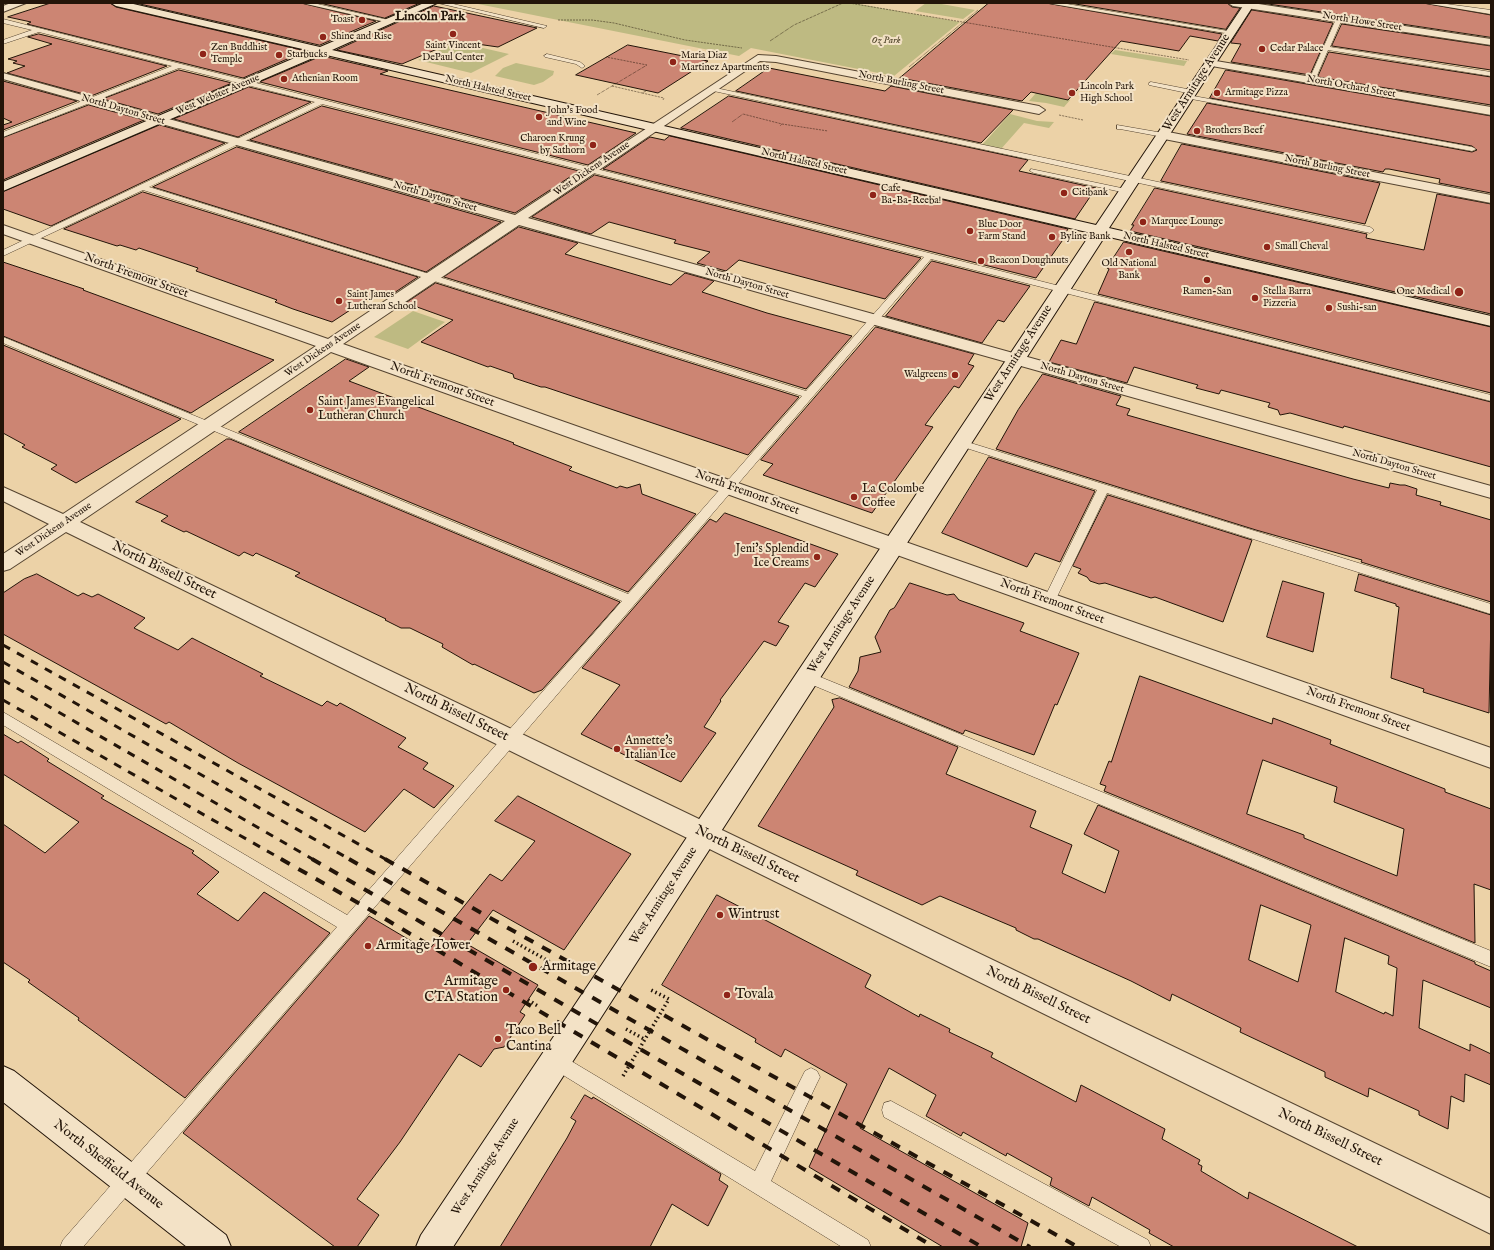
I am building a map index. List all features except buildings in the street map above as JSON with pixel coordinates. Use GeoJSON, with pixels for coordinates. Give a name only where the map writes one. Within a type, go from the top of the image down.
{"type":"FeatureCollection","features":[{"type":"Feature","properties":{"kind":"street"},"geometry":{"type":"LineString","coordinates":[[3,9],[21,3]]}},
{"type":"Feature","properties":{"kind":"street","name":"North Halsted Street"},"geometry":{"type":"LineString","coordinates":[[116,3],[1491,321]]}},
{"type":"Feature","properties":{"kind":"street","name":"West Webster Avenue"},"geometry":{"type":"LineString","coordinates":[[3,187],[432,3]]}},
{"type":"Feature","properties":{"kind":"street","name":"North Howe Street"},"geometry":{"type":"LineString","coordinates":[[1233,3],[1249,4],[1491,42]]}},
{"type":"Feature","properties":{"kind":"street","name":"West Armitage Avenue"},"geometry":{"type":"LineString","coordinates":[[434,1247],[1249,4]]}},
{"type":"Feature","properties":{"kind":"street","name":"West Dickens Avenue"},"geometry":{"type":"LineString","coordinates":[[3,564],[751,62],[763,58]]}},
{"type":"Feature","properties":{"kind":"street","name":"North Burling Street"},"geometry":{"type":"LineString","coordinates":[[763,58],[1039,110]]}},
{"type":"Feature","properties":{"kind":"street","name":"North Orchard Street"},"geometry":{"type":"LineString","coordinates":[[1210,63],[1491,111]]}},
{"type":"Feature","properties":{"kind":"street","name":"North Dayton Street"},"geometry":{"type":"LineString","coordinates":[[3,76],[1491,492]]}},
{"type":"Feature","properties":{"kind":"street","name":"North Burling Street"},"geometry":{"type":"LineString","coordinates":[[1163,135],[1491,199]]}},
{"type":"Feature","properties":{"kind":"street","name":"North Fremont Street"},"geometry":{"type":"LineString","coordinates":[[3,229],[1491,758]]}},
{"type":"Feature","properties":{"kind":"street","name":"North Bissell Street"},"geometry":{"type":"LineString","coordinates":[[3,493],[1491,1217]]}},
{"type":"Feature","properties":{"kind":"street","name":"North Sheffield Avenue"},"geometry":{"type":"LineString","coordinates":[[3,1082],[214,1247]]}},
{"type":"Feature","properties":{"kind":"lane"},"geometry":{"type":"LineString","coordinates":[[305,3],[390,21]]}},
{"type":"Feature","properties":{"kind":"lane"},"geometry":{"type":"LineString","coordinates":[[441,3],[544,26]]}},
{"type":"Feature","properties":{"kind":"lane"},"geometry":{"type":"LineString","coordinates":[[1050,3],[1231,32]]}},
{"type":"Feature","properties":{"kind":"lane"},"geometry":{"type":"LineString","coordinates":[[1427,3],[1491,12]]}},
{"type":"Feature","properties":{"kind":"lane"},"geometry":{"type":"LineString","coordinates":[[1312,80],[1339,19]]}},
{"type":"Feature","properties":{"kind":"lane"},"geometry":{"type":"LineString","coordinates":[[3,21],[1491,398]]}},
{"type":"Feature","properties":{"kind":"lane"},"geometry":{"type":"LineString","coordinates":[[3,42],[39,30]]}},
{"type":"Feature","properties":{"kind":"lane"},"geometry":{"type":"LineString","coordinates":[[1327,48],[1491,74]]}},
{"type":"Feature","properties":{"kind":"lane"},"geometry":{"type":"LineString","coordinates":[[547,56],[578,63],[582,66]]}},
{"type":"Feature","properties":{"kind":"lane"},"geometry":{"type":"LineString","coordinates":[[3,135],[177,66]]}},
{"type":"Feature","properties":{"kind":"lane"},"geometry":{"type":"LineString","coordinates":[[1151,84],[1190,94],[1472,150]]}},
{"type":"Feature","properties":{"kind":"lane"},"geometry":{"type":"LineString","coordinates":[[711,89],[1370,230]]}},
{"type":"Feature","properties":{"kind":"lane"},"geometry":{"type":"LineString","coordinates":[[3,253],[322,102]]}},
{"type":"Feature","properties":{"kind":"lane"},"geometry":{"type":"LineString","coordinates":[[1120,127],[1163,135]]}},
{"type":"Feature","properties":{"kind":"lane"},"geometry":{"type":"LineString","coordinates":[[1034,171],[1126,191]]}},
{"type":"Feature","properties":{"kind":"lane"},"geometry":{"type":"LineString","coordinates":[[142,187],[433,276],[809,395]]}},
{"type":"Feature","properties":{"kind":"lane"},"geometry":{"type":"LineString","coordinates":[[70,1247],[929,256]]}},
{"type":"Feature","properties":{"kind":"lane"},"geometry":{"type":"LineString","coordinates":[[3,340],[631,600]]}},
{"type":"Feature","properties":{"kind":"lane"},"geometry":{"type":"LineString","coordinates":[[961,443],[1491,609]]}},
{"type":"Feature","properties":{"kind":"lane"},"geometry":{"type":"LineString","coordinates":[[1049,600],[1104,488]]}},
{"type":"Feature","properties":{"kind":"lane"},"geometry":{"type":"LineString","coordinates":[[808,677],[1491,959]]}},
{"type":"Feature","properties":{"kind":"lane"},"geometry":{"type":"LineString","coordinates":[[3,718],[349,926]]}},
{"type":"Feature","properties":{"kind":"lane"},"geometry":{"type":"LineString","coordinates":[[556,1061],[861,1247]]}},
{"type":"Feature","properties":{"kind":"lane"},"geometry":{"type":"LineString","coordinates":[[759,1185],[811,1077]]}},
{"type":"Feature","properties":{"kind":"lane"},"geometry":{"type":"LineString","coordinates":[[891,1110],[1123,1242],[1141,1247]]}},
{"type":"Feature","properties":{"kind":"path"},"geometry":{"type":"LineString","coordinates":[[767,42],[794,25],[843,3]]}},
{"type":"Feature","properties":{"kind":"path"},"geometry":{"type":"LineString","coordinates":[[849,3],[1189,60]]}},
{"type":"Feature","properties":{"kind":"path"},"geometry":{"type":"LineString","coordinates":[[904,72],[978,10]]}},
{"type":"Feature","properties":{"kind":"path"},"geometry":{"type":"LineString","coordinates":[[556,20],[592,20],[614,23],[686,40],[742,48]]}},
{"type":"Feature","properties":{"kind":"path"},"geometry":{"type":"LineString","coordinates":[[592,98],[646,66],[606,56]]}},
{"type":"Feature","properties":{"kind":"path"},"geometry":{"type":"LineString","coordinates":[[612,86],[664,98],[662,104]]}},
{"type":"Feature","properties":{"kind":"path"},"geometry":{"type":"LineString","coordinates":[[642,93],[646,91]]}},
{"type":"Feature","properties":{"kind":"path"},"geometry":{"type":"LineString","coordinates":[[732,122],[743,114],[782,124],[780,126]]}},
{"type":"Feature","properties":{"kind":"path"},"geometry":{"type":"LineString","coordinates":[[1059,115],[1083,120]]}},
{"type":"Feature","properties":{"kind":"path"},"geometry":{"type":"LineString","coordinates":[[513,941],[564,970]]}},
{"type":"Feature","properties":{"kind":"path"},"geometry":{"type":"LineString","coordinates":[[620,1081],[644,1039],[669,1000],[651,990]]}},
{"type":"Feature","properties":{"kind":"path"},"geometry":{"type":"LineString","coordinates":[[528,1000],[538,1006]]}},
{"type":"Feature","properties":{"kind":"path"},"geometry":{"type":"LineString","coordinates":[[626,1029],[644,1039]]}},
{"type":"Feature","properties":{"kind":"green space","name":"Oz Park"},"geometry":{"type":"Polygon","coordinates":[[[473,3],[853,3],[960,22],[894,76],[751,48],[739,56],[473,3]]]}},
{"type":"Feature","properties":{"kind":"green space"},"geometry":{"type":"Polygon","coordinates":[[[926,3],[936,3],[975,10],[963,19],[915,11],[926,3]]]}},
{"type":"Feature","properties":{"kind":"green space"},"geometry":{"type":"Polygon","coordinates":[[[457,42],[509,54],[471,73],[418,60],[457,42]]]}},
{"type":"Feature","properties":{"kind":"green space"},"geometry":{"type":"Polygon","coordinates":[[[1115,50],[1187,61],[1184,66],[1111,54],[1115,50]]]}},
{"type":"Feature","properties":{"kind":"green space"},"geometry":{"type":"Polygon","coordinates":[[[516,63],[554,71],[553,75],[543,82],[534,85],[495,76],[503,68],[516,63]]]}},
{"type":"Feature","properties":{"kind":"green space"},"geometry":{"type":"Polygon","coordinates":[[[1036,93],[1070,100],[1064,107],[1029,101],[1036,93]]]}},
{"type":"Feature","properties":{"kind":"green space"},"geometry":{"type":"Polygon","coordinates":[[[1010,114],[1037,121],[1054,122],[1049,128],[1024,123],[1001,149],[982,145],[1010,114]]]}},
{"type":"Feature","properties":{"kind":"green space"},"geometry":{"type":"Polygon","coordinates":[[[413,311],[445,322],[408,349],[374,337],[413,311]]]}},
{"type":"Feature","properties":{"kind":"railway"},"geometry":{"type":"LineString","coordinates":[[3,645],[387,860]]}},
{"type":"Feature","properties":{"kind":"railway"},"geometry":{"type":"LineString","coordinates":[[3,662],[351,860]]}},
{"type":"Feature","properties":{"kind":"railway"},"geometry":{"type":"LineString","coordinates":[[3,680],[314,860]]}},
{"type":"Feature","properties":{"kind":"railway"},"geometry":{"type":"LineString","coordinates":[[3,700],[283,860]]}},
{"type":"Feature","properties":{"kind":"railway"},"geometry":{"type":"LineString","coordinates":[[281,859],[367,908],[934,1247]]}},
{"type":"Feature","properties":{"kind":"railway"},"geometry":{"type":"LineString","coordinates":[[312,859],[982,1247]]}},
{"type":"Feature","properties":{"kind":"railway"},"geometry":{"type":"LineString","coordinates":[[349,859],[1030,1247]]}},
{"type":"Feature","properties":{"kind":"railway"},"geometry":{"type":"LineString","coordinates":[[385,859],[1078,1247]]}},
{"type":"Feature","properties":{"kind":"place","name":"Toast"},"geometry":{"type":"Point","coordinates":[362,20]}},
{"type":"Feature","properties":{"kind":"place","name":"Saint Vincent DePaul Center"},"geometry":{"type":"Point","coordinates":[453,34]}},
{"type":"Feature","properties":{"kind":"place","name":"Shine and Rise"},"geometry":{"type":"Point","coordinates":[323,37]}},
{"type":"Feature","properties":{"kind":"place","name":"Cedar Palace"},"geometry":{"type":"Point","coordinates":[1262,49]}},
{"type":"Feature","properties":{"kind":"place","name":"Zen Buddhist Temple"},"geometry":{"type":"Point","coordinates":[203,54]}},
{"type":"Feature","properties":{"kind":"place","name":"Starbucks"},"geometry":{"type":"Point","coordinates":[279,55]}},
{"type":"Feature","properties":{"kind":"place","name":"Maria Diaz Martinez Apartments"},"geometry":{"type":"Point","coordinates":[673,62]}},
{"type":"Feature","properties":{"kind":"place","name":"Athenian Room"},"geometry":{"type":"Point","coordinates":[284,79]}},
{"type":"Feature","properties":{"kind":"place","name":"Lincoln Park High School"},"geometry":{"type":"Point","coordinates":[1072,93]}},
{"type":"Feature","properties":{"kind":"place","name":"Armitage Pizza"},"geometry":{"type":"Point","coordinates":[1217,93]}},
{"type":"Feature","properties":{"kind":"place","name":"John's Food and Wine"},"geometry":{"type":"Point","coordinates":[539,117]}},
{"type":"Feature","properties":{"kind":"place","name":"Brothers Beef"},"geometry":{"type":"Point","coordinates":[1197,131]}},
{"type":"Feature","properties":{"kind":"place","name":"Charoen Krung by Sathorn"},"geometry":{"type":"Point","coordinates":[593,145]}},
{"type":"Feature","properties":{"kind":"place","name":"Citibank"},"geometry":{"type":"Point","coordinates":[1064,193]}},
{"type":"Feature","properties":{"kind":"place","name":"Cafe Ba-Ba-Reeba!"},"geometry":{"type":"Point","coordinates":[873,195]}},
{"type":"Feature","properties":{"kind":"place","name":"Marquee Lounge"},"geometry":{"type":"Point","coordinates":[1143,222]}},
{"type":"Feature","properties":{"kind":"place","name":"Blue Door Farm Stand"},"geometry":{"type":"Point","coordinates":[970,231]}},
{"type":"Feature","properties":{"kind":"place","name":"Byline Bank"},"geometry":{"type":"Point","coordinates":[1052,237]}},
{"type":"Feature","properties":{"kind":"place","name":"Small Cheval"},"geometry":{"type":"Point","coordinates":[1267,247]}},
{"type":"Feature","properties":{"kind":"place","name":"Old National Bank"},"geometry":{"type":"Point","coordinates":[1129,252]}},
{"type":"Feature","properties":{"kind":"place","name":"Beacon Doughnuts"},"geometry":{"type":"Point","coordinates":[981,261]}},
{"type":"Feature","properties":{"kind":"place","name":"Ramen-San"},"geometry":{"type":"Point","coordinates":[1207,280]}},
{"type":"Feature","properties":{"kind":"place","name":"One Medical"},"geometry":{"type":"Point","coordinates":[1459,292]}},
{"type":"Feature","properties":{"kind":"place","name":"Stella Barra Pizzeria"},"geometry":{"type":"Point","coordinates":[1255,298]}},
{"type":"Feature","properties":{"kind":"place","name":"Saint James Lutheran School"},"geometry":{"type":"Point","coordinates":[339,301]}},
{"type":"Feature","properties":{"kind":"place","name":"Sushi-san"},"geometry":{"type":"Point","coordinates":[1329,308]}},
{"type":"Feature","properties":{"kind":"place","name":"Walgreens"},"geometry":{"type":"Point","coordinates":[955,375]}},
{"type":"Feature","properties":{"kind":"place","name":"Saint James Evangelical Lutheran Church"},"geometry":{"type":"Point","coordinates":[310,410]}},
{"type":"Feature","properties":{"kind":"place","name":"La Colombe Coffee"},"geometry":{"type":"Point","coordinates":[854,497]}},
{"type":"Feature","properties":{"kind":"place","name":"Jeni's Splendid Ice Creams"},"geometry":{"type":"Point","coordinates":[817,557]}},
{"type":"Feature","properties":{"kind":"place","name":"Annette's Italian Ice"},"geometry":{"type":"Point","coordinates":[617,749]}},
{"type":"Feature","properties":{"kind":"place","name":"Wintrust"},"geometry":{"type":"Point","coordinates":[720,915]}},
{"type":"Feature","properties":{"kind":"place","name":"Armitage Tower"},"geometry":{"type":"Point","coordinates":[368,946]}},
{"type":"Feature","properties":{"kind":"place","name":"Armitage"},"geometry":{"type":"Point","coordinates":[533,967]}},
{"type":"Feature","properties":{"kind":"place","name":"Armitage CTA Station"},"geometry":{"type":"Point","coordinates":[506,990]}},
{"type":"Feature","properties":{"kind":"place","name":"Tovala"},"geometry":{"type":"Point","coordinates":[727,995]}},
{"type":"Feature","properties":{"kind":"place","name":"Taco Bell Cantina"},"geometry":{"type":"Point","coordinates":[498,1039]}},
{"type":"Feature","properties":{"kind":"district","name":"Lincoln Park"},"geometry":{"type":"Point","coordinates":[430,17]}}]}
